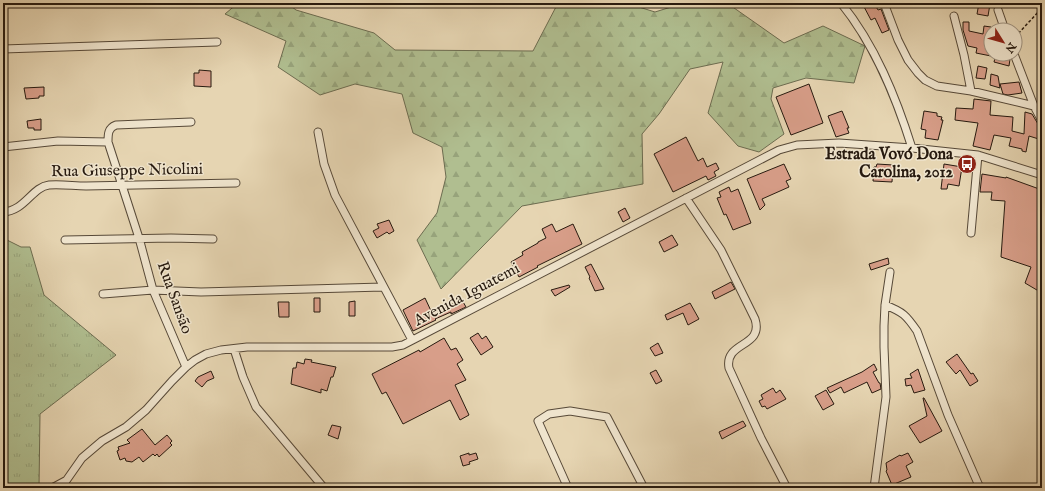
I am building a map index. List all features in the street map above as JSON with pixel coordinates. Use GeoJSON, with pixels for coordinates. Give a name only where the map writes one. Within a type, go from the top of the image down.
{"type":"FeatureCollection","features":[{"type":"Feature","properties":{"kind":"street"},"geometry":{"type":"LineString","coordinates":[[841,3],[864,36],[878,62],[902,116],[912,148]]}},
{"type":"Feature","properties":{"kind":"street"},"geometry":{"type":"LineString","coordinates":[[884,3],[898,40],[908,60],[918,73],[926,80],[938,86],[971,91],[1034,106]]}},
{"type":"Feature","properties":{"kind":"street"},"geometry":{"type":"LineString","coordinates":[[998,10],[1002,22]]}},
{"type":"Feature","properties":{"kind":"street"},"geometry":{"type":"LineString","coordinates":[[954,16],[971,91]]}},
{"type":"Feature","properties":{"kind":"street"},"geometry":{"type":"LineString","coordinates":[[3,49],[217,42]]}},
{"type":"Feature","properties":{"kind":"street"},"geometry":{"type":"LineString","coordinates":[[1017,62],[1034,106],[1042,121]]}},
{"type":"Feature","properties":{"kind":"street"},"geometry":{"type":"LineString","coordinates":[[3,147],[58,140],[108,142],[108,133],[110,129],[116,125],[191,122]]}},
{"type":"Feature","properties":{"kind":"street"},"geometry":{"type":"LineString","coordinates":[[318,132],[324,164],[335,195],[412,340]]}},
{"type":"Feature","properties":{"kind":"street","name":"Rua Sansão"},"geometry":{"type":"LineString","coordinates":[[108,142],[153,290],[186,367]]}},
{"type":"Feature","properties":{"kind":"street","name":"Avenida Iguatemi"},"geometry":{"type":"LineString","coordinates":[[60,488],[82,458],[102,442],[126,428],[146,410],[172,380],[186,367],[206,354],[221,350],[247,347],[392,347],[403,345],[779,150],[797,145],[839,143],[912,148],[978,155],[1042,174]]}},
{"type":"Feature","properties":{"kind":"street"},"geometry":{"type":"LineString","coordinates":[[971,233],[978,155]]}},
{"type":"Feature","properties":{"kind":"street","name":"Rua Giuseppe Nicolini"},"geometry":{"type":"LineString","coordinates":[[3,212],[19,207],[44,186],[50,185],[84,186],[236,183]]}},
{"type":"Feature","properties":{"kind":"street"},"geometry":{"type":"LineString","coordinates":[[686,198],[721,250],[755,319],[757,329],[755,334],[751,339],[730,354],[728,358],[728,368],[761,438],[787,488]]}},
{"type":"Feature","properties":{"kind":"street","name":"Rua Sansão"},"geometry":{"type":"LineString","coordinates":[[65,240],[138,238],[213,239]]}},
{"type":"Feature","properties":{"kind":"street"},"geometry":{"type":"LineString","coordinates":[[874,488],[886,397],[884,347],[885,305],[890,272]]}},
{"type":"Feature","properties":{"kind":"street"},"geometry":{"type":"LineString","coordinates":[[103,294],[153,290],[201,292],[384,287]]}},
{"type":"Feature","properties":{"kind":"street"},"geometry":{"type":"LineString","coordinates":[[885,305],[900,310],[909,319],[916,331],[948,416],[980,488]]}},
{"type":"Feature","properties":{"kind":"street"},"geometry":{"type":"LineString","coordinates":[[234,349],[243,377],[256,407],[324,488]]}},
{"type":"Feature","properties":{"kind":"street"},"geometry":{"type":"LineString","coordinates":[[568,488],[538,421],[549,414],[570,411],[607,417],[644,488]]}},
{"type":"Feature","properties":{"kind":"street"},"geometry":{"type":"LineString","coordinates":[[52,488],[65,481]]}},
{"type":"Feature","properties":{"kind":"path"},"geometry":{"type":"LineString","coordinates":[[1023,28],[1042,8]]}},
{"type":"Feature","properties":{"kind":"green space"},"geometry":{"type":"Polygon","coordinates":[[[238,3],[287,3],[296,10],[374,33],[395,50],[533,51],[558,3],[626,3],[655,12],[684,3],[727,3],[784,43],[823,26],[865,46],[854,83],[806,78],[773,88],[771,99],[784,134],[759,152],[738,146],[708,113],[723,62],[690,69],[659,114],[642,134],[643,184],[522,206],[441,289],[417,240],[437,213],[446,177],[442,147],[413,133],[402,94],[355,84],[320,95],[278,67],[286,41],[225,14],[238,3]]]}},
{"type":"Feature","properties":{"kind":"green space"},"geometry":{"type":"Polygon","coordinates":[[[3,238],[21,247],[30,247],[44,295],[116,355],[40,414],[39,488],[3,488],[3,238]]]}},
{"type":"Feature","properties":{"kind":"building"},"geometry":{"type":"Polygon","coordinates":[[[862,3],[874,3],[878,10],[881,9],[889,30],[882,33],[875,18],[871,20],[862,3]]]}},
{"type":"Feature","properties":{"kind":"building"},"geometry":{"type":"Polygon","coordinates":[[[979,3],[990,4],[988,16],[977,14],[979,3]]]}},
{"type":"Feature","properties":{"kind":"building"},"geometry":{"type":"Polygon","coordinates":[[[963,22],[969,22],[969,31],[983,34],[983,54],[976,53],[977,48],[968,46],[963,30],[963,22]]]}},
{"type":"Feature","properties":{"kind":"building"},"geometry":{"type":"Polygon","coordinates":[[[994,62],[1010,62],[1009,66],[994,62]]]}},
{"type":"Feature","properties":{"kind":"building"},"geometry":{"type":"Polygon","coordinates":[[[978,66],[987,68],[985,79],[976,78],[978,66]]]}},
{"type":"Feature","properties":{"kind":"building"},"geometry":{"type":"Polygon","coordinates":[[[199,70],[211,71],[211,87],[194,86],[194,73],[199,73],[199,70]]]}},
{"type":"Feature","properties":{"kind":"building"},"geometry":{"type":"Polygon","coordinates":[[[991,74],[998,76],[1000,88],[990,85],[991,74]]]}},
{"type":"Feature","properties":{"kind":"building"},"geometry":{"type":"Polygon","coordinates":[[[1019,82],[1022,93],[1008,95],[1003,94],[1000,84],[1019,82]]]}},
{"type":"Feature","properties":{"kind":"building"},"geometry":{"type":"Polygon","coordinates":[[[809,84],[823,123],[791,135],[776,97],[809,84]]]}},
{"type":"Feature","properties":{"kind":"building"},"geometry":{"type":"Polygon","coordinates":[[[44,87],[44,96],[26,99],[24,88],[44,87]]]}},
{"type":"Feature","properties":{"kind":"building"},"geometry":{"type":"Polygon","coordinates":[[[974,99],[991,101],[990,115],[1013,117],[1012,131],[1024,134],[1025,112],[1032,114],[1038,124],[1042,126],[1042,140],[1029,136],[1026,152],[1022,151],[1022,149],[1009,146],[1011,138],[994,135],[990,150],[973,146],[978,123],[955,120],[956,108],[973,109],[974,99]]]}},
{"type":"Feature","properties":{"kind":"building"},"geometry":{"type":"Polygon","coordinates":[[[842,111],[849,128],[847,128],[849,133],[836,137],[828,116],[842,111]]]}},
{"type":"Feature","properties":{"kind":"building"},"geometry":{"type":"Polygon","coordinates":[[[924,111],[937,113],[937,116],[942,117],[941,120],[943,120],[938,140],[925,138],[926,130],[921,129],[924,111]]]}},
{"type":"Feature","properties":{"kind":"building"},"geometry":{"type":"Polygon","coordinates":[[[41,119],[41,130],[28,128],[27,121],[41,119]]]}},
{"type":"Feature","properties":{"kind":"building"},"geometry":{"type":"Polygon","coordinates":[[[686,137],[698,161],[703,158],[707,167],[716,163],[719,169],[714,172],[716,176],[708,180],[706,176],[673,192],[654,154],[686,137]]]}},
{"type":"Feature","properties":{"kind":"building"},"geometry":{"type":"Polygon","coordinates":[[[784,164],[791,179],[786,181],[789,187],[762,199],[765,205],[760,210],[747,179],[784,164]]]}},
{"type":"Feature","properties":{"kind":"building"},"geometry":{"type":"Polygon","coordinates":[[[877,164],[893,165],[892,182],[873,181],[874,167],[876,167],[877,164]]]}},
{"type":"Feature","properties":{"kind":"building"},"geometry":{"type":"Polygon","coordinates":[[[944,164],[962,167],[959,186],[948,184],[947,189],[941,189],[944,164]]]}},
{"type":"Feature","properties":{"kind":"building"},"geometry":{"type":"Polygon","coordinates":[[[982,174],[1006,177],[1042,190],[1042,293],[1025,283],[1031,267],[1001,257],[1005,201],[991,200],[992,192],[980,192],[982,174]]]}},
{"type":"Feature","properties":{"kind":"building"},"geometry":{"type":"Polygon","coordinates":[[[729,187],[731,192],[738,189],[751,223],[733,230],[726,214],[724,215],[717,198],[721,197],[719,192],[729,187]]]}},
{"type":"Feature","properties":{"kind":"building"},"geometry":{"type":"Polygon","coordinates":[[[625,208],[630,218],[623,222],[618,212],[625,208]]]}},
{"type":"Feature","properties":{"kind":"building"},"geometry":{"type":"Polygon","coordinates":[[[389,220],[394,231],[389,234],[387,232],[377,238],[373,231],[379,228],[377,224],[389,220]]]}},
{"type":"Feature","properties":{"kind":"building"},"geometry":{"type":"Polygon","coordinates":[[[552,224],[556,232],[573,224],[582,244],[537,266],[538,267],[519,277],[511,262],[523,255],[522,252],[546,238],[542,229],[552,224]]]}},
{"type":"Feature","properties":{"kind":"building"},"geometry":{"type":"Polygon","coordinates":[[[672,235],[678,245],[664,252],[659,242],[672,235]]]}},
{"type":"Feature","properties":{"kind":"building"},"geometry":{"type":"Polygon","coordinates":[[[888,258],[889,264],[871,270],[869,264],[888,258]]]}},
{"type":"Feature","properties":{"kind":"building"},"geometry":{"type":"Polygon","coordinates":[[[591,264],[604,289],[595,291],[585,267],[591,264]]]}},
{"type":"Feature","properties":{"kind":"building"},"geometry":{"type":"Polygon","coordinates":[[[731,282],[735,289],[715,299],[712,292],[731,282]]]}},
{"type":"Feature","properties":{"kind":"building"},"geometry":{"type":"Polygon","coordinates":[[[569,285],[570,287],[555,296],[551,290],[569,285]]]}},
{"type":"Feature","properties":{"kind":"building"},"geometry":{"type":"Polygon","coordinates":[[[314,298],[320,298],[320,312],[314,312],[314,298]]]}},
{"type":"Feature","properties":{"kind":"building"},"geometry":{"type":"Polygon","coordinates":[[[425,298],[432,313],[462,300],[466,307],[435,319],[436,320],[413,331],[403,310],[425,298]]]}},
{"type":"Feature","properties":{"kind":"building"},"geometry":{"type":"Polygon","coordinates":[[[355,301],[355,316],[349,316],[349,302],[355,301]]]}},
{"type":"Feature","properties":{"kind":"building"},"geometry":{"type":"Polygon","coordinates":[[[278,302],[289,302],[289,317],[279,317],[278,302]]]}},
{"type":"Feature","properties":{"kind":"building"},"geometry":{"type":"Polygon","coordinates":[[[690,303],[699,319],[688,325],[683,313],[667,320],[665,315],[690,303]]]}},
{"type":"Feature","properties":{"kind":"building"},"geometry":{"type":"Polygon","coordinates":[[[478,333],[482,339],[486,336],[493,347],[481,355],[470,338],[478,333]]]}},
{"type":"Feature","properties":{"kind":"building"},"geometry":{"type":"Polygon","coordinates":[[[444,338],[451,350],[456,348],[463,360],[457,364],[466,380],[455,385],[469,415],[460,420],[450,400],[403,424],[386,392],[382,394],[372,374],[419,350],[420,352],[444,338]]]}},
{"type":"Feature","properties":{"kind":"building"},"geometry":{"type":"Polygon","coordinates":[[[658,343],[663,353],[655,356],[650,348],[658,343]]]}},
{"type":"Feature","properties":{"kind":"building"},"geometry":{"type":"Polygon","coordinates":[[[957,354],[971,374],[973,373],[978,381],[970,386],[960,370],[956,374],[946,362],[957,354]]]}},
{"type":"Feature","properties":{"kind":"building"},"geometry":{"type":"Polygon","coordinates":[[[305,359],[312,360],[311,362],[336,367],[327,391],[321,389],[321,393],[291,384],[293,368],[296,368],[297,362],[304,364],[305,359]]]}},
{"type":"Feature","properties":{"kind":"building"},"geometry":{"type":"Polygon","coordinates":[[[874,364],[877,370],[873,372],[880,383],[881,389],[872,393],[867,382],[844,393],[841,387],[830,393],[827,388],[862,372],[874,364]]]}},
{"type":"Feature","properties":{"kind":"building"},"geometry":{"type":"Polygon","coordinates":[[[918,369],[925,390],[914,393],[911,385],[906,386],[905,379],[912,378],[910,374],[918,369]]]}},
{"type":"Feature","properties":{"kind":"building"},"geometry":{"type":"Polygon","coordinates":[[[656,370],[662,381],[656,384],[650,373],[656,370]]]}},
{"type":"Feature","properties":{"kind":"building"},"geometry":{"type":"Polygon","coordinates":[[[211,371],[214,378],[207,381],[202,387],[195,381],[198,377],[211,371]]]}},
{"type":"Feature","properties":{"kind":"building"},"geometry":{"type":"Polygon","coordinates":[[[773,388],[776,393],[780,390],[786,399],[767,409],[765,406],[762,407],[759,401],[763,399],[761,395],[773,388]]]}},
{"type":"Feature","properties":{"kind":"building"},"geometry":{"type":"Polygon","coordinates":[[[826,390],[834,404],[823,410],[815,396],[826,390]]]}},
{"type":"Feature","properties":{"kind":"building"},"geometry":{"type":"Polygon","coordinates":[[[923,398],[942,431],[920,443],[909,426],[927,416],[923,398]]]}},
{"type":"Feature","properties":{"kind":"building"},"geometry":{"type":"Polygon","coordinates":[[[743,421],[746,426],[722,439],[719,432],[743,421]]]}},
{"type":"Feature","properties":{"kind":"building"},"geometry":{"type":"Polygon","coordinates":[[[332,425],[341,427],[338,439],[328,435],[332,425]]]}},
{"type":"Feature","properties":{"kind":"building"},"geometry":{"type":"Polygon","coordinates":[[[142,429],[155,445],[167,435],[172,441],[170,443],[172,445],[159,457],[157,454],[155,456],[153,454],[143,462],[139,457],[132,462],[126,461],[125,458],[120,460],[117,451],[119,450],[118,447],[130,443],[127,440],[142,429]]]}},
{"type":"Feature","properties":{"kind":"building"},"geometry":{"type":"Polygon","coordinates":[[[469,453],[469,455],[476,453],[478,459],[463,466],[460,456],[469,453]]]}},
{"type":"Feature","properties":{"kind":"building"},"geometry":{"type":"Polygon","coordinates":[[[908,453],[913,462],[906,466],[911,477],[892,485],[886,471],[886,463],[900,455],[901,456],[908,453]]]}},
{"type":"Feature","properties":{"kind":"place","name":"Estrada Vovó Dona Carolina, 2012"},"geometry":{"type":"Point","coordinates":[967,164]}}]}
